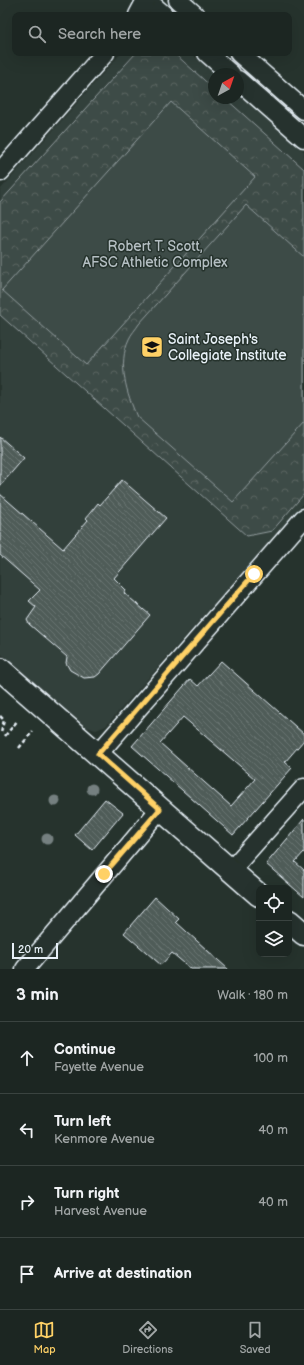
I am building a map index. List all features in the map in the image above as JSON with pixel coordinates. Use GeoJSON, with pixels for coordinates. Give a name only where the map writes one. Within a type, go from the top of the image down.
{"type":"FeatureCollection","features":[{"type":"Feature","properties":{"kind":"main road"},"geometry":{"type":"LineString","coordinates":[[0,669],[256,892]]}},
{"type":"Feature","properties":{"kind":"main road"},"geometry":{"type":"LineString","coordinates":[[292,924],[304,934]]}},
{"type":"Feature","properties":{"kind":"street"},"geometry":{"type":"LineString","coordinates":[[140,12],[146,0],[160,12]]}},
{"type":"Feature","properties":{"kind":"street"},"geometry":{"type":"LineString","coordinates":[[178,0],[192,12]]}},
{"type":"Feature","properties":{"kind":"street"},"geometry":{"type":"LineString","coordinates":[[0,172],[102,56]]}},
{"type":"Feature","properties":{"kind":"street"},"geometry":{"type":"LineString","coordinates":[[210,56],[224,68]]}},
{"type":"Feature","properties":{"kind":"street"},"geometry":{"type":"LineString","coordinates":[[242,56],[304,110]]}},
{"type":"Feature","properties":{"kind":"street"},"geometry":{"type":"LineString","coordinates":[[244,85],[304,138]]}},
{"type":"Feature","properties":{"kind":"street"},"geometry":{"type":"LineString","coordinates":[[98,754],[304,518]]}},
{"type":"Feature","properties":{"kind":"street"},"geometry":{"type":"LineString","coordinates":[[231,870],[304,788]]}},
{"type":"Feature","properties":{"kind":"street"},"geometry":{"type":"LineString","coordinates":[[25,969],[160,809]]}},
{"type":"Feature","properties":{"kind":"path"},"geometry":{"type":"LineString","coordinates":[[0,716],[4,720],[1,733]]}},
{"type":"Feature","properties":{"kind":"path"},"geometry":{"type":"LineString","coordinates":[[5,736],[18,720]]}},
{"type":"Feature","properties":{"kind":"path"},"geometry":{"type":"LineString","coordinates":[[19,748],[33,731]]}},
{"type":"Feature","properties":{"kind":"shaded area","name":"Robert T. Scott, AFSC Athletic Complex"},"geometry":{"type":"Polygon","coordinates":[[[118,56],[194,56],[208,68],[208,104],[244,104],[244,98],[304,151],[304,503],[106,726],[96,730],[86,727],[0,653],[0,190],[118,56]]]}},
{"type":"Feature","properties":{"kind":"green space","name":"Robert T. Scott, AFSC Athletic Complex"},"geometry":{"type":"Polygon","coordinates":[[[133,56],[177,56],[208,84],[208,104],[232,104],[304,169],[304,494],[272,531],[247,536],[0,315],[0,202],[133,56]]]}},
{"type":"Feature","properties":{"kind":"green space"},"geometry":{"type":"Polygon","coordinates":[[[171,102],[255,177],[86,365],[2,290],[171,102]]]}},
{"type":"Feature","properties":{"kind":"green space"},"geometry":{"type":"Polygon","coordinates":[[[246,205],[304,257],[304,423],[233,502],[137,417],[127,389],[124,358],[125,349],[129,339],[139,324],[246,205]]]}},
{"type":"Feature","properties":{"kind":"building"},"geometry":{"type":"Polygon","coordinates":[[[0,437],[24,458],[0,486],[0,437]]]}},
{"type":"Feature","properties":{"kind":"building"},"geometry":{"type":"Polygon","coordinates":[[[122,480],[166,518],[114,578],[126,590],[124,593],[150,615],[99,674],[95,677],[84,678],[70,670],[66,663],[67,657],[29,624],[27,620],[36,607],[29,601],[40,590],[0,555],[0,494],[63,549],[88,520],[86,518],[98,503],[100,505],[122,480]]]}},
{"type":"Feature","properties":{"kind":"building"},"geometry":{"type":"Polygon","coordinates":[[[221,661],[304,734],[304,740],[285,762],[292,768],[233,835],[132,746],[190,679],[198,686],[221,661]],[[183,717],[160,743],[231,806],[255,779],[183,717]]]}},
{"type":"Feature","properties":{"kind":"building"},"geometry":{"type":"Polygon","coordinates":[[[105,799],[123,813],[92,850],[75,835],[105,799]]]}},
{"type":"Feature","properties":{"kind":"building"},"geometry":{"type":"Polygon","coordinates":[[[304,819],[304,852],[295,862],[304,870],[304,897],[266,864],[304,819]]]}},
{"type":"Feature","properties":{"kind":"building"},"geometry":{"type":"Polygon","coordinates":[[[155,897],[179,919],[176,922],[228,969],[191,969],[172,953],[161,965],[124,933],[155,897]]]}},
{"type":"Feature","properties":{"kind":"place","name":"Saint Joseph's Collegiate Institute"},"geometry":{"type":"Point","coordinates":[152,347]}},
{"type":"Feature","properties":{"kind":"route"},"geometry":{"type":"LineString","coordinates":[[104,874],[160,809],[98,754],[254,574]]}}]}
